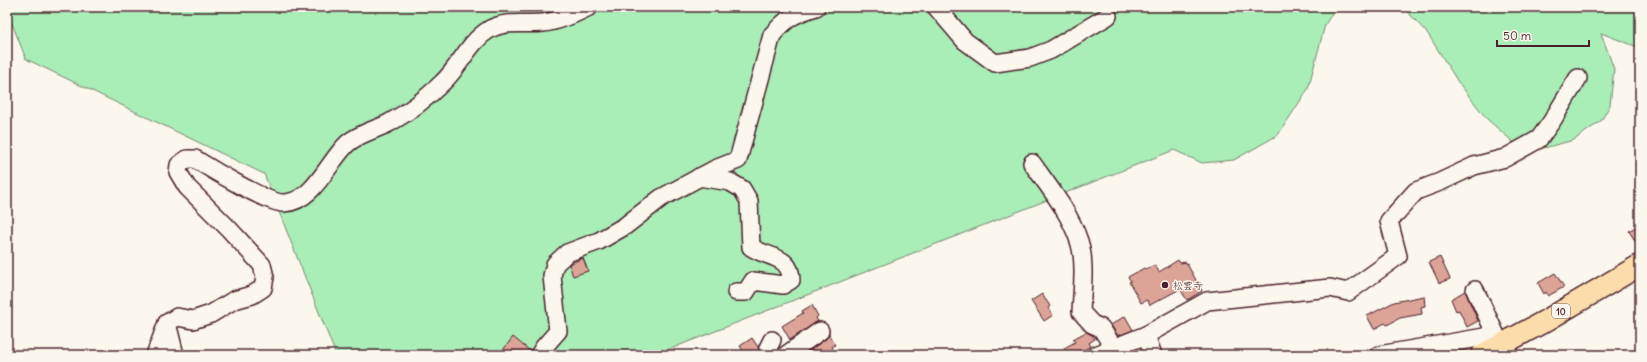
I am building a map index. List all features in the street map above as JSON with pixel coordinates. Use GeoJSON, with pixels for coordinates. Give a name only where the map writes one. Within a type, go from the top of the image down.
{"type":"FeatureCollection","features":[{"type":"Feature","properties":{"kind":"main road","name":"10"},"geometry":{"type":"LineString","coordinates":[[1482,355],[1547,320],[1640,265]]}},
{"type":"Feature","properties":{"kind":"street"},"geometry":{"type":"LineString","coordinates":[[155,355],[167,323],[177,317],[193,320],[211,314],[234,300],[252,295],[263,288],[264,276],[262,266],[229,229],[187,187],[178,172],[178,165],[187,159],[195,160],[266,199],[282,204],[294,202],[316,184],[347,144],[359,136],[389,123],[443,83],[476,39],[491,29],[509,23],[543,23],[566,18],[589,7]]}},
{"type":"Feature","properties":{"kind":"street"},"geometry":{"type":"LineString","coordinates":[[539,355],[558,331],[552,276],[555,264],[567,253],[599,241],[625,226],[660,198],[715,169],[738,160],[772,34],[785,20],[800,12],[816,7]]}},
{"type":"Feature","properties":{"kind":"street"},"geometry":{"type":"LineString","coordinates":[[936,7],[965,41],[995,63],[1030,58],[1051,50],[1108,16]]}},
{"type":"Feature","properties":{"kind":"street"},"geometry":{"type":"LineString","coordinates":[[1096,355],[1146,335],[1207,301],[1330,288],[1348,292],[1398,256],[1389,221],[1416,191],[1474,166],[1505,158],[1539,139],[1552,121],[1578,78]]}},
{"type":"Feature","properties":{"kind":"street"},"geometry":{"type":"LineString","coordinates":[[1032,163],[1069,218],[1080,242],[1082,259],[1081,312],[1092,324],[1101,328],[1114,348]]}},
{"type":"Feature","properties":{"kind":"street"},"geometry":{"type":"LineString","coordinates":[[699,177],[730,182],[742,189],[749,201],[751,247],[758,253],[781,259],[788,266],[791,273],[791,280],[783,284],[753,281],[746,292],[736,292]]}},
{"type":"Feature","properties":{"kind":"street"},"geometry":{"type":"LineString","coordinates":[[1379,355],[1496,336],[1475,290]]}},
{"type":"Feature","properties":{"kind":"street"},"geometry":{"type":"LineString","coordinates":[[167,323],[175,355]]}},
{"type":"Feature","properties":{"kind":"street"},"geometry":{"type":"LineString","coordinates":[[786,355],[820,331]]}},
{"type":"Feature","properties":{"kind":"street"},"geometry":{"type":"LineString","coordinates":[[1146,335],[1153,355]]}},
{"type":"Feature","properties":{"kind":"green space"},"geometry":{"type":"Polygon","coordinates":[[[7,7],[1336,7],[1325,25],[1308,89],[1278,135],[1234,160],[1202,163],[1174,150],[655,355],[336,355],[264,174],[26,59],[7,11],[7,7]]]}},
{"type":"Feature","properties":{"kind":"green space"},"geometry":{"type":"Polygon","coordinates":[[[1403,7],[1640,7],[1640,48],[1601,33],[1614,69],[1610,105],[1601,121],[1574,140],[1544,148],[1521,149],[1487,119],[1458,82],[1428,34],[1403,7]]]}},
{"type":"Feature","properties":{"kind":"building"},"geometry":{"type":"Polygon","coordinates":[[[1640,224],[1640,249],[1629,231],[1640,224]]]}},
{"type":"Feature","properties":{"kind":"building"},"geometry":{"type":"Polygon","coordinates":[[[1440,257],[1450,279],[1439,283],[1429,262],[1440,257]]]}},
{"type":"Feature","properties":{"kind":"building"},"geometry":{"type":"Polygon","coordinates":[[[583,258],[588,271],[573,276],[569,264],[583,258]]]}},
{"type":"Feature","properties":{"kind":"building","name":"松雲寺"},"geometry":{"type":"Polygon","coordinates":[[[1178,260],[1180,263],[1186,262],[1202,291],[1187,300],[1180,289],[1150,305],[1147,300],[1141,303],[1129,282],[1131,281],[1128,277],[1144,268],[1146,269],[1155,265],[1159,272],[1178,260]]]}},
{"type":"Feature","properties":{"kind":"building"},"geometry":{"type":"Polygon","coordinates":[[[1555,273],[1564,287],[1548,296],[1546,292],[1544,294],[1538,283],[1555,273]]]}},
{"type":"Feature","properties":{"kind":"building"},"geometry":{"type":"Polygon","coordinates":[[[1465,291],[1478,321],[1467,327],[1459,310],[1456,311],[1451,299],[1465,291]]]}},
{"type":"Feature","properties":{"kind":"building"},"geometry":{"type":"Polygon","coordinates":[[[1042,294],[1050,306],[1048,308],[1053,315],[1044,321],[1031,301],[1042,294]]]}},
{"type":"Feature","properties":{"kind":"building"},"geometry":{"type":"Polygon","coordinates":[[[1424,296],[1425,306],[1421,307],[1422,314],[1400,318],[1387,325],[1385,323],[1374,329],[1367,316],[1394,302],[1424,296]]]}},
{"type":"Feature","properties":{"kind":"building"},"geometry":{"type":"Polygon","coordinates":[[[812,305],[818,316],[816,318],[818,321],[790,340],[782,326],[803,313],[802,311],[812,305]]]}},
{"type":"Feature","properties":{"kind":"building"},"geometry":{"type":"Polygon","coordinates":[[[1125,316],[1133,330],[1118,336],[1111,325],[1125,316]]]}},
{"type":"Feature","properties":{"kind":"building"},"geometry":{"type":"Polygon","coordinates":[[[1086,332],[1092,335],[1095,339],[1089,343],[1091,346],[1075,355],[1068,355],[1064,348],[1075,342],[1073,339],[1086,332]]]}},
{"type":"Feature","properties":{"kind":"building"},"geometry":{"type":"Polygon","coordinates":[[[829,335],[835,345],[832,347],[836,355],[803,355],[826,339],[829,335]]]}},
{"type":"Feature","properties":{"kind":"building"},"geometry":{"type":"Polygon","coordinates":[[[513,337],[530,351],[529,355],[510,355],[503,350],[513,337]]]}},
{"type":"Feature","properties":{"kind":"building"},"geometry":{"type":"Polygon","coordinates":[[[752,338],[758,347],[760,355],[746,355],[740,346],[752,338]]]}},
{"type":"Feature","properties":{"kind":"place","name":"松雲寺"},"geometry":{"type":"Point","coordinates":[1165,285]}}]}
